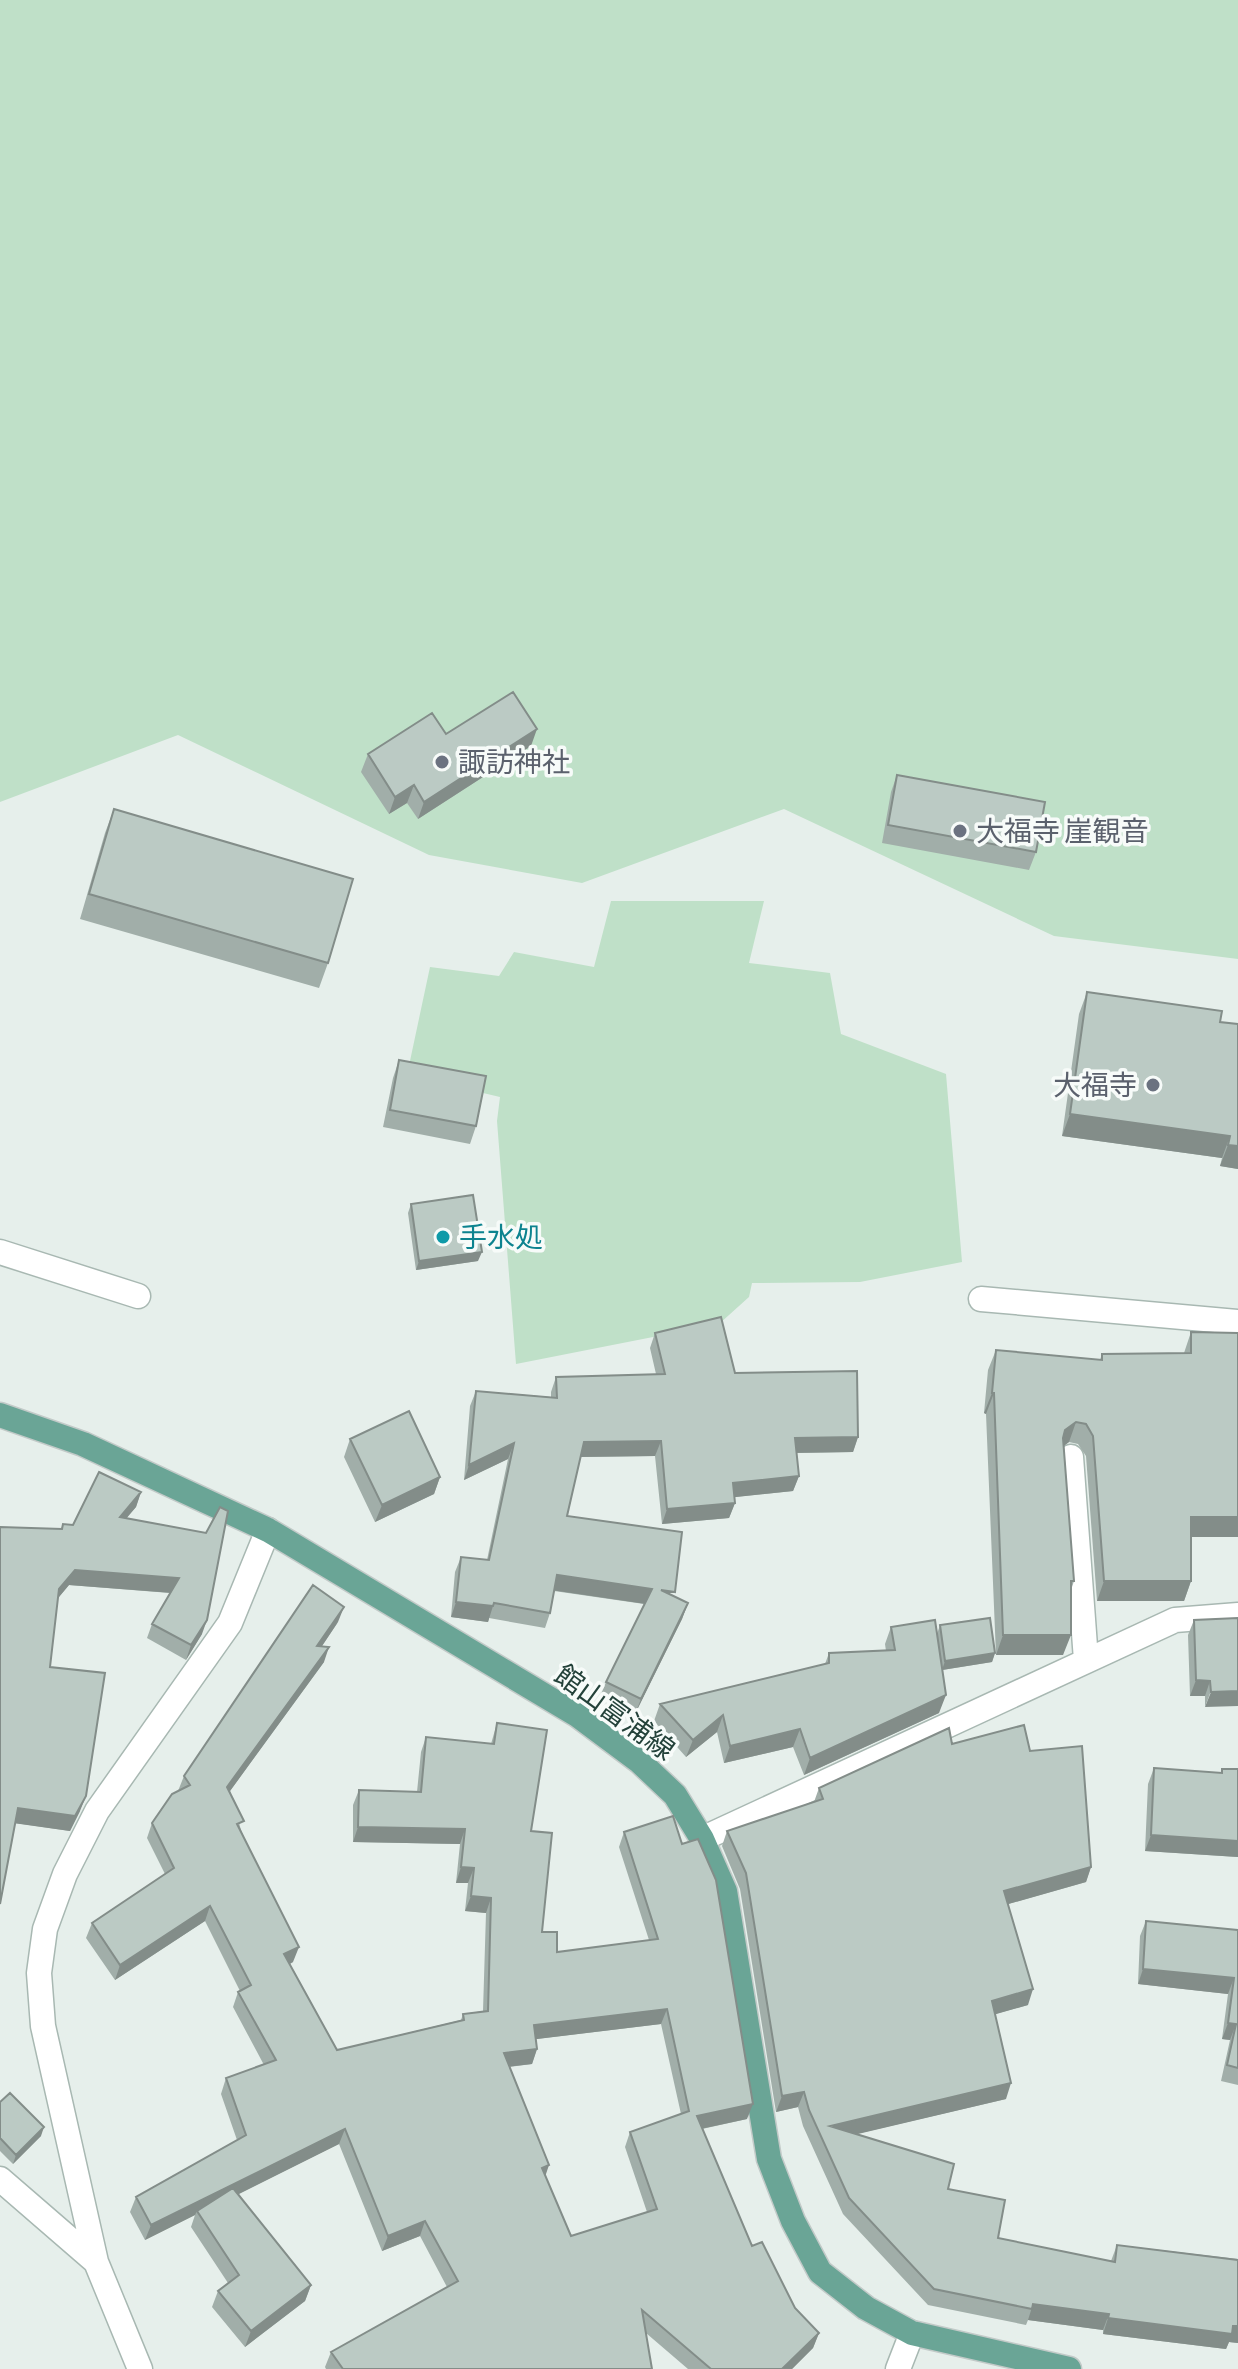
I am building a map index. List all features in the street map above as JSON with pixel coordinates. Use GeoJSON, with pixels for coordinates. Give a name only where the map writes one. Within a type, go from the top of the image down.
{"type":"FeatureCollection","features":[{"type":"Feature","properties":{"kind":"main road","name":"館山富浦線"},"geometry":{"type":"LineString","coordinates":[[0,1415],[83,1444],[268,1530],[577,1715],[640,1762],[675,1795],[702,1839],[725,1891],[769,2159],[793,2221],[820,2272],[866,2308],[912,2333],[1069,2369]]}},
{"type":"Feature","properties":{"kind":"street"},"geometry":{"type":"LineString","coordinates":[[0,1252],[138,1296]]}},
{"type":"Feature","properties":{"kind":"street"},"geometry":{"type":"LineString","coordinates":[[981,1299],[1238,1322]]}},
{"type":"Feature","properties":{"kind":"street"},"geometry":{"type":"LineString","coordinates":[[1071,1457],[1086,1660]]}},
{"type":"Feature","properties":{"kind":"street"},"geometry":{"type":"LineString","coordinates":[[140,2369],[96,2262],[43,2026],[39,1973],[45,1929],[65,1874],[97,1811],[230,1623],[268,1530]]}},
{"type":"Feature","properties":{"kind":"street"},"geometry":{"type":"LineString","coordinates":[[702,1839],[1175,1620],[1238,1615]]}},
{"type":"Feature","properties":{"kind":"street"},"geometry":{"type":"LineString","coordinates":[[0,2179],[96,2262]]}},
{"type":"Feature","properties":{"kind":"street"},"geometry":{"type":"LineString","coordinates":[[898,2369],[912,2333]]}},
{"type":"Feature","properties":{"kind":"green space"},"geometry":{"type":"Polygon","coordinates":[[[0,0],[1238,0],[1238,959],[1054,936],[784,809],[582,883],[429,855],[178,735],[0,802],[0,0]]]}},
{"type":"Feature","properties":{"kind":"green space"},"geometry":{"type":"Polygon","coordinates":[[[611,901],[764,901],[749,963],[830,973],[841,1034],[946,1074],[962,1262],[860,1282],[752,1283],[749,1297],[719,1324],[516,1364],[497,1121],[500,1097],[407,1075],[430,967],[499,976],[514,952],[594,967],[611,901]]]}},
{"type":"Feature","properties":{"kind":"building","name":"諏訪神社"},"geometry":{"type":"Polygon","coordinates":[[[513,692],[537,729],[424,802],[414,785],[395,797],[368,754],[432,713],[446,734],[513,692]]]}},
{"type":"Feature","properties":{"kind":"building","name":"大福寺 崖観音"},"geometry":{"type":"Polygon","coordinates":[[[897,775],[1045,802],[1036,852],[888,825],[897,775]]]}},
{"type":"Feature","properties":{"kind":"building"},"geometry":{"type":"Polygon","coordinates":[[[114,809],[353,879],[328,963],[89,894],[114,809]]]}},
{"type":"Feature","properties":{"kind":"building","name":"大福寺"},"geometry":{"type":"Polygon","coordinates":[[[1087,992],[1222,1011],[1220,1022],[1238,1024],[1238,1146],[1228,1145],[1230,1136],[1070,1114],[1087,992]]]}},
{"type":"Feature","properties":{"kind":"building"},"geometry":{"type":"Polygon","coordinates":[[[399,1060],[486,1076],[476,1126],[390,1110],[399,1060]]]}},
{"type":"Feature","properties":{"kind":"building","name":"手水処"},"geometry":{"type":"Polygon","coordinates":[[[473,1195],[482,1252],[419,1261],[411,1204],[473,1195]]]}},
{"type":"Feature","properties":{"kind":"building"},"geometry":{"type":"Polygon","coordinates":[[[721,1317],[735,1373],[857,1371],[858,1437],[795,1438],[799,1476],[733,1483],[735,1503],[667,1509],[661,1441],[584,1442],[567,1516],[682,1532],[675,1592],[661,1590],[688,1603],[641,1699],[606,1682],[652,1589],[557,1575],[550,1613],[494,1603],[493,1606],[456,1602],[461,1557],[489,1560],[514,1443],[469,1465],[476,1391],[557,1398],[556,1377],[665,1374],[655,1333],[721,1317]]]}},
{"type":"Feature","properties":{"kind":"building"},"geometry":{"type":"Polygon","coordinates":[[[1191,1332],[1238,1333],[1238,1517],[1191,1517],[1191,1581],[1104,1581],[1093,1436],[1086,1424],[1076,1422],[1065,1430],[1063,1438],[1074,1581],[1071,1581],[1071,1635],[1003,1635],[992,1393],[996,1350],[1102,1360],[1102,1354],[1191,1353],[1191,1332]]]}},
{"type":"Feature","properties":{"kind":"building"},"geometry":{"type":"Polygon","coordinates":[[[409,1411],[440,1477],[382,1505],[350,1439],[409,1411]]]}},
{"type":"Feature","properties":{"kind":"building"},"geometry":{"type":"Polygon","coordinates":[[[99,1472],[141,1492],[120,1517],[206,1533],[220,1507],[228,1511],[207,1620],[191,1645],[152,1624],[179,1578],[75,1570],[59,1589],[50,1667],[105,1673],[86,1796],[75,1816],[18,1808],[0,1904],[0,1527],[62,1529],[63,1524],[73,1525],[99,1472]]]}},
{"type":"Feature","properties":{"kind":"building"},"geometry":{"type":"Polygon","coordinates":[[[313,1585],[344,1607],[317,1646],[329,1647],[227,1787],[244,1821],[237,1824],[299,1947],[284,1954],[337,2050],[464,2020],[463,2014],[488,2011],[491,1898],[471,1896],[474,1868],[461,1867],[465,1829],[358,1827],[359,1790],[421,1792],[426,1737],[494,1744],[497,1723],[547,1730],[531,1831],[552,1833],[542,1932],[557,1932],[557,1952],[658,1939],[624,1832],[673,1816],[682,1844],[698,1839],[716,1880],[753,2104],[697,2116],[752,2246],[762,2242],[795,2308],[819,2333],[782,2369],[711,2369],[642,2310],[652,2369],[343,2369],[331,2352],[458,2281],[425,2221],[388,2236],[345,2129],[151,2225],[136,2197],[246,2135],[226,2078],[276,2060],[238,1992],[251,1985],[210,1906],[120,1965],[92,1923],[174,1868],[152,1823],[172,1794],[190,1785],[184,1776],[313,1585]],[[667,2009],[534,2025],[537,2049],[504,2053],[549,2165],[542,2168],[571,2236],[657,2209],[630,2132],[689,2111],[667,2009]]]}},
{"type":"Feature","properties":{"kind":"building"},"geometry":{"type":"Polygon","coordinates":[[[990,1618],[995,1653],[945,1661],[940,1625],[990,1618]]]}},
{"type":"Feature","properties":{"kind":"building"},"geometry":{"type":"Polygon","coordinates":[[[1238,1618],[1238,1691],[1211,1692],[1210,1681],[1196,1680],[1194,1620],[1238,1618]]]}},
{"type":"Feature","properties":{"kind":"building"},"geometry":{"type":"Polygon","coordinates":[[[935,1620],[946,1695],[810,1758],[800,1729],[730,1746],[723,1715],[693,1740],[660,1704],[829,1663],[829,1653],[895,1650],[891,1627],[935,1620]]]}},
{"type":"Feature","properties":{"kind":"building"},"geometry":{"type":"Polygon","coordinates":[[[1024,1725],[1030,1751],[1082,1746],[1091,1867],[1004,1891],[1033,1989],[992,2001],[1011,2083],[830,2126],[954,2164],[948,2189],[1005,2200],[998,2238],[1115,2262],[1117,2245],[1238,2260],[1238,2326],[1233,2326],[1232,2334],[1108,2318],[1109,2314],[1033,2304],[1032,2309],[934,2289],[849,2198],[809,2110],[804,2092],[782,2096],[746,1873],[727,1831],[823,1799],[819,1788],[949,1728],[952,1744],[1024,1725]]]}},
{"type":"Feature","properties":{"kind":"building"},"geometry":{"type":"Polygon","coordinates":[[[1154,1768],[1222,1773],[1222,1769],[1238,1769],[1238,1841],[1151,1835],[1154,1768]]]}},
{"type":"Feature","properties":{"kind":"building"},"geometry":{"type":"Polygon","coordinates":[[[1146,1921],[1238,1930],[1238,2068],[1227,2065],[1236,2024],[1228,2023],[1234,1978],[1143,1969],[1146,1921]]]}},
{"type":"Feature","properties":{"kind":"building"},"geometry":{"type":"Polygon","coordinates":[[[10,2093],[44,2127],[16,2155],[0,2138],[0,2102],[10,2093]]]}},
{"type":"Feature","properties":{"kind":"building"},"geometry":{"type":"Polygon","coordinates":[[[233,2188],[311,2285],[251,2331],[218,2291],[239,2275],[197,2211],[233,2188]]]}},
{"type":"Feature","properties":{"kind":"place","name":"諏訪神社"},"geometry":{"type":"Point","coordinates":[442,762]}},
{"type":"Feature","properties":{"kind":"place","name":"大福寺 崖観音"},"geometry":{"type":"Point","coordinates":[960,831]}},
{"type":"Feature","properties":{"kind":"place","name":"大福寺"},"geometry":{"type":"Point","coordinates":[1153,1085]}},
{"type":"Feature","properties":{"kind":"place","name":"手水処"},"geometry":{"type":"Point","coordinates":[443,1237]}}]}
